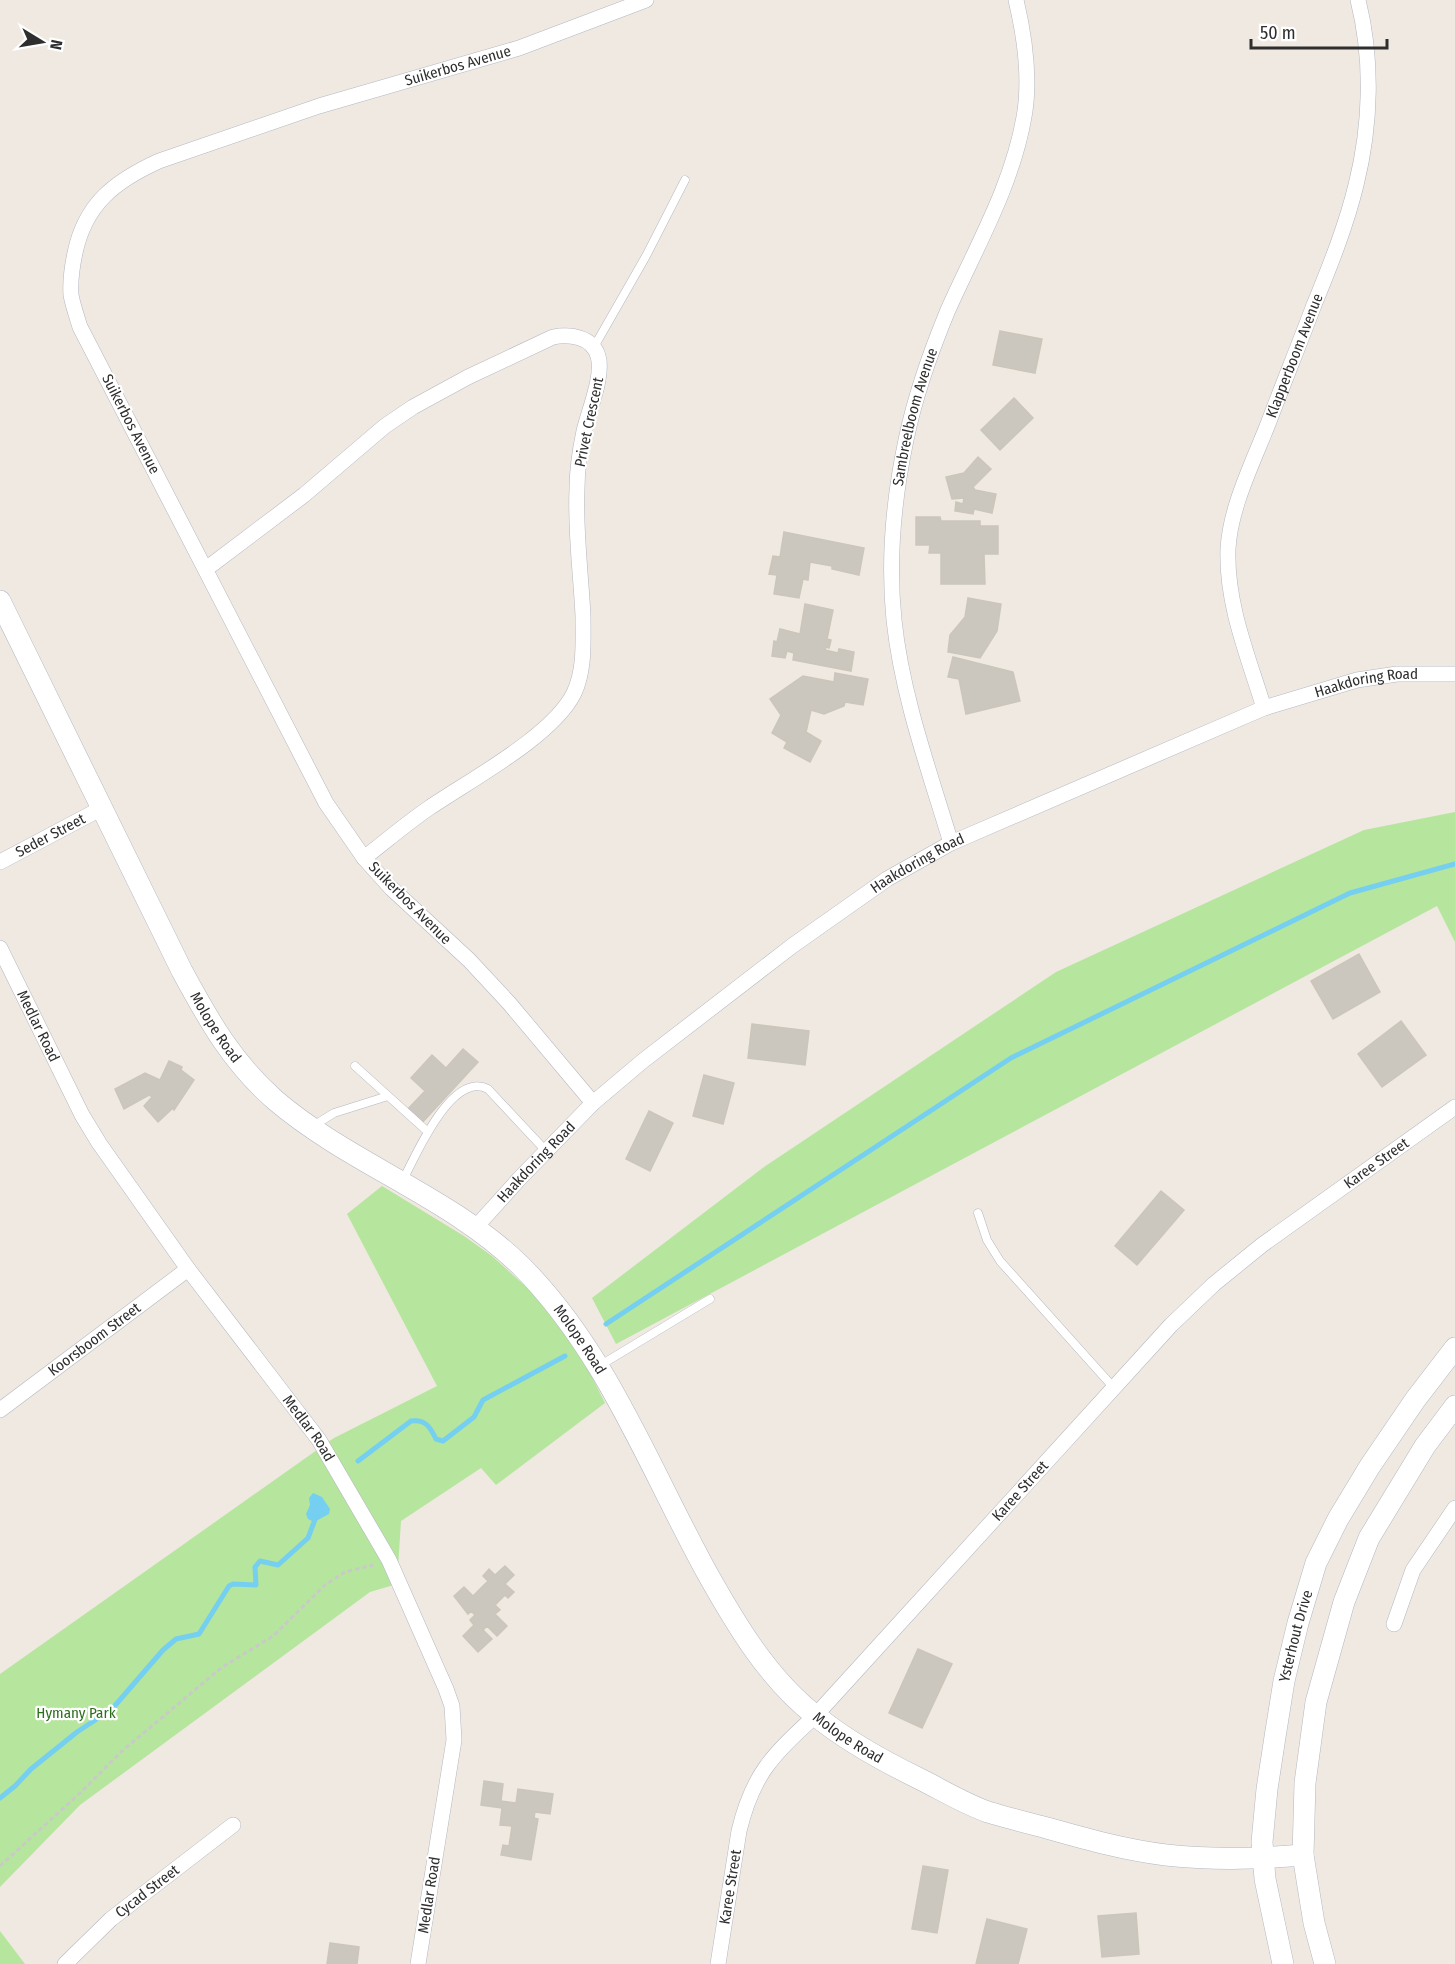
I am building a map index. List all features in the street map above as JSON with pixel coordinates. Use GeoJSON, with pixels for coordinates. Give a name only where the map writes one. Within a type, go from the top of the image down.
{"type":"FeatureCollection","features":[{"type":"Feature","properties":{"kind":"street","name":"Suikerbos Avenue"},"geometry":{"type":"LineString","coordinates":[[593,1103],[501,994],[469,960],[409,907],[364,858],[326,802],[80,327],[71,296],[71,269],[78,236],[93,208],[110,190],[134,172],[159,161],[319,106],[519,48],[646,0]]}},
{"type":"Feature","properties":{"kind":"street","name":"Sambreelboom Avenue"},"geometry":{"type":"LineString","coordinates":[[951,843],[913,717],[900,662],[894,619],[892,560],[897,492],[907,438],[947,312],[995,208],[1018,147],[1024,114],[1026,50],[1016,0]]}},
{"type":"Feature","properties":{"kind":"street","name":"Klapperboom Avenue"},"geometry":{"type":"LineString","coordinates":[[1264,708],[1233,610],[1228,578],[1228,548],[1234,517],[1249,474],[1338,243],[1357,184],[1369,92],[1366,51],[1358,0]]}},
{"type":"Feature","properties":{"kind":"street"},"geometry":{"type":"LineString","coordinates":[[206,569],[304,495],[367,440],[413,407],[468,377],[553,337],[566,334],[576,336],[594,347]]}},
{"type":"Feature","properties":{"kind":"street","name":"Privet Crescent"},"geometry":{"type":"LineString","coordinates":[[364,858],[427,809],[533,737],[564,709],[574,692],[583,655],[576,514],[577,488],[585,430],[600,371],[599,357],[594,347]]}},
{"type":"Feature","properties":{"kind":"street","name":"Molope Road"},"geometry":{"type":"LineString","coordinates":[[0,601],[159,926],[214,1029],[232,1054],[275,1100],[311,1127],[476,1228],[519,1264],[546,1293],[586,1347],[616,1396],[707,1572],[733,1616],[754,1649],[775,1675],[815,1716],[870,1754],[986,1811],[1118,1847],[1168,1856],[1262,1859],[1303,1855]]}},
{"type":"Feature","properties":{"kind":"street","name":"Haakdoring Road"},"geometry":{"type":"LineString","coordinates":[[476,1228],[593,1103],[644,1060],[825,922],[887,879],[951,843],[1264,708],[1357,680],[1397,674],[1455,674]]}},
{"type":"Feature","properties":{"kind":"street","name":"Seder Street"},"geometry":{"type":"LineString","coordinates":[[0,862],[102,808]]}},
{"type":"Feature","properties":{"kind":"street","name":"Medlar Road"},"geometry":{"type":"LineString","coordinates":[[0,948],[82,1115],[99,1143],[188,1269],[319,1440],[389,1560],[446,1689],[452,1706],[454,1740],[418,1964]]}},
{"type":"Feature","properties":{"kind":"street","name":"Karee Street"},"geometry":{"type":"LineString","coordinates":[[718,1964],[744,1809],[763,1770],[778,1750],[815,1716],[1171,1325],[1214,1284],[1262,1245],[1455,1107]]}},
{"type":"Feature","properties":{"kind":"street","name":"Koorsboom Street"},"geometry":{"type":"LineString","coordinates":[[0,1410],[188,1269]]}},
{"type":"Feature","properties":{"kind":"street","name":"Ysterhout Drive"},"geometry":{"type":"LineString","coordinates":[[1283,1964],[1262,1859],[1267,1789],[1284,1681],[1298,1623],[1316,1563],[1338,1519],[1370,1466],[1415,1400],[1455,1348]]}},
{"type":"Feature","properties":{"kind":"street"},"geometry":{"type":"LineString","coordinates":[[1325,1964],[1314,1923],[1303,1855],[1305,1783],[1316,1702],[1344,1602],[1369,1538],[1425,1446],[1455,1407]]}},
{"type":"Feature","properties":{"kind":"street"},"geometry":{"type":"LineString","coordinates":[[1394,1624],[1413,1570],[1455,1508]]}},
{"type":"Feature","properties":{"kind":"street","name":"Cycad Street"},"geometry":{"type":"LineString","coordinates":[[65,1964],[111,1920],[233,1825]]}},
{"type":"Feature","properties":{"kind":"lane"},"geometry":{"type":"LineString","coordinates":[[594,347],[646,256],[685,180]]}},
{"type":"Feature","properties":{"kind":"lane"},"geometry":{"type":"LineString","coordinates":[[355,1066],[428,1132]]}},
{"type":"Feature","properties":{"kind":"lane"},"geometry":{"type":"LineString","coordinates":[[401,1184],[442,1110],[465,1088],[473,1085],[489,1089],[546,1151]]}},
{"type":"Feature","properties":{"kind":"lane"},"geometry":{"type":"LineString","coordinates":[[311,1127],[334,1113],[388,1096]]}},
{"type":"Feature","properties":{"kind":"lane"},"geometry":{"type":"LineString","coordinates":[[978,1213],[987,1240],[1000,1261],[1114,1388]]}},
{"type":"Feature","properties":{"kind":"lane"},"geometry":{"type":"LineString","coordinates":[[598,1366],[710,1299]]}},
{"type":"Feature","properties":{"kind":"path"},"geometry":{"type":"LineString","coordinates":[[0,1866],[122,1751],[221,1668],[273,1636],[325,1585],[345,1572],[389,1560]]}},
{"type":"Feature","properties":{"kind":"green space"},"geometry":{"type":"Polygon","coordinates":[[[1455,812],[1455,942],[1437,906],[616,1344],[592,1298],[764,1167],[1056,972],[1364,830],[1455,812]]]}},
{"type":"Feature","properties":{"kind":"green space","name":"Hymany Park"},"geometry":{"type":"Polygon","coordinates":[[[382,1186],[464,1236],[492,1256],[533,1293],[580,1353],[605,1403],[496,1485],[481,1468],[401,1521],[397,1584],[370,1592],[80,1805],[0,1887],[0,1674],[334,1438],[437,1386],[347,1214],[382,1186]]]}},
{"type":"Feature","properties":{"kind":"green space"},"geometry":{"type":"Polygon","coordinates":[[[0,1931],[25,1964],[0,1964],[0,1931]]]}},
{"type":"Feature","properties":{"kind":"water"},"geometry":{"type":"Polygon","coordinates":[[[313,1493],[322,1497],[330,1509],[329,1514],[314,1522],[308,1519],[306,1514],[310,1505],[309,1498],[313,1493]]]}},
{"type":"Feature","properties":{"kind":"building"},"geometry":{"type":"Polygon","coordinates":[[[1000,331],[1042,339],[1035,373],[993,365],[1000,331]]]}},
{"type":"Feature","properties":{"kind":"building"},"geometry":{"type":"Polygon","coordinates":[[[1014,398],[1033,418],[1000,450],[981,430],[1014,398]]]}},
{"type":"Feature","properties":{"kind":"building"},"geometry":{"type":"Polygon","coordinates":[[[978,457],[991,469],[973,487],[975,490],[996,494],[992,513],[974,509],[973,514],[955,511],[956,502],[963,504],[964,498],[952,499],[946,477],[964,473],[978,457]]]}},
{"type":"Feature","properties":{"kind":"building"},"geometry":{"type":"Polygon","coordinates":[[[916,517],[940,517],[941,521],[980,521],[980,526],[998,526],[998,554],[984,554],[985,584],[941,584],[941,553],[929,553],[930,545],[916,545],[916,517]]]}},
{"type":"Feature","properties":{"kind":"building"},"geometry":{"type":"Polygon","coordinates":[[[784,532],[864,548],[859,575],[810,562],[808,580],[803,579],[799,598],[774,594],[777,575],[769,574],[773,556],[780,557],[784,532]]]}},
{"type":"Feature","properties":{"kind":"building"},"geometry":{"type":"Polygon","coordinates":[[[968,598],[1001,604],[997,631],[980,658],[948,652],[950,635],[965,617],[968,598]]]}},
{"type":"Feature","properties":{"kind":"building"},"geometry":{"type":"Polygon","coordinates":[[[805,604],[833,610],[827,639],[831,640],[829,648],[826,647],[825,650],[838,653],[839,649],[854,652],[851,671],[793,660],[794,653],[787,651],[785,658],[772,656],[774,641],[777,642],[780,629],[800,634],[805,604]]]}},
{"type":"Feature","properties":{"kind":"building"},"geometry":{"type":"Polygon","coordinates":[[[953,657],[1013,672],[1020,701],[966,714],[959,679],[948,677],[953,657]]]}},
{"type":"Feature","properties":{"kind":"building"},"geometry":{"type":"Polygon","coordinates":[[[835,673],[868,679],[863,705],[845,702],[844,706],[824,714],[811,710],[806,732],[821,741],[810,762],[784,748],[787,742],[772,733],[781,715],[770,699],[803,676],[834,682],[835,673]]]}},
{"type":"Feature","properties":{"kind":"building"},"geometry":{"type":"Polygon","coordinates":[[[1359,954],[1380,992],[1333,1019],[1311,981],[1359,954]]]}},
{"type":"Feature","properties":{"kind":"building"},"geometry":{"type":"Polygon","coordinates":[[[1401,1021],[1426,1055],[1382,1087],[1358,1054],[1401,1021]]]}},
{"type":"Feature","properties":{"kind":"building"},"geometry":{"type":"Polygon","coordinates":[[[752,1024],[809,1031],[805,1065],[748,1058],[752,1024]]]}},
{"type":"Feature","properties":{"kind":"building"},"geometry":{"type":"Polygon","coordinates":[[[463,1049],[478,1062],[421,1124],[407,1110],[425,1091],[411,1078],[432,1055],[446,1068],[463,1049]]]}},
{"type":"Feature","properties":{"kind":"building"},"geometry":{"type":"Polygon","coordinates":[[[169,1061],[182,1067],[181,1070],[194,1080],[174,1110],[173,1108],[158,1122],[144,1106],[152,1097],[149,1095],[124,1109],[115,1089],[145,1073],[160,1080],[169,1061]]]}},
{"type":"Feature","properties":{"kind":"building"},"geometry":{"type":"Polygon","coordinates":[[[704,1075],[734,1083],[723,1124],[693,1116],[704,1075]]]}},
{"type":"Feature","properties":{"kind":"building"},"geometry":{"type":"Polygon","coordinates":[[[649,1111],[673,1123],[650,1171],[626,1159],[649,1111]]]}},
{"type":"Feature","properties":{"kind":"building"},"geometry":{"type":"Polygon","coordinates":[[[1161,1191],[1184,1210],[1137,1265],[1115,1246],[1161,1191]]]}},
{"type":"Feature","properties":{"kind":"building"},"geometry":{"type":"Polygon","coordinates":[[[505,1566],[514,1575],[505,1584],[514,1592],[508,1598],[505,1595],[495,1605],[500,1610],[495,1614],[507,1626],[497,1636],[487,1626],[483,1630],[492,1639],[478,1652],[463,1636],[474,1625],[470,1620],[475,1615],[471,1611],[468,1614],[454,1596],[464,1587],[473,1596],[488,1581],[483,1576],[489,1569],[495,1575],[505,1566]]]}},
{"type":"Feature","properties":{"kind":"building"},"geometry":{"type":"Polygon","coordinates":[[[918,1649],[952,1664],[922,1728],[889,1713],[918,1649]]]}},
{"type":"Feature","properties":{"kind":"building"},"geometry":{"type":"Polygon","coordinates":[[[484,1781],[503,1784],[501,1801],[516,1803],[518,1789],[553,1794],[550,1814],[535,1812],[534,1818],[538,1819],[531,1860],[501,1855],[503,1845],[509,1846],[512,1826],[500,1825],[502,1808],[481,1805],[484,1781]]]}},
{"type":"Feature","properties":{"kind":"building"},"geometry":{"type":"Polygon","coordinates":[[[923,1866],[948,1870],[937,1933],[912,1929],[923,1866]]]}},
{"type":"Feature","properties":{"kind":"building"},"geometry":{"type":"Polygon","coordinates":[[[1136,1913],[1139,1954],[1102,1957],[1098,1916],[1136,1913]]]}},
{"type":"Feature","properties":{"kind":"building"},"geometry":{"type":"Polygon","coordinates":[[[987,1919],[1027,1929],[1018,1964],[976,1964],[987,1919]]]}},
{"type":"Feature","properties":{"kind":"building"},"geometry":{"type":"Polygon","coordinates":[[[330,1943],[359,1947],[357,1964],[327,1964],[330,1943]]]}},
{"type":"Feature","properties":{"kind":"waterway"},"geometry":{"type":"LineString","coordinates":[[606,1324],[1011,1058],[1350,893],[1455,864]]}},
{"type":"Feature","properties":{"kind":"waterway"},"geometry":{"type":"LineString","coordinates":[[358,1461],[411,1421],[424,1423],[436,1439],[443,1441],[474,1417],[483,1400],[565,1356]]}},
{"type":"Feature","properties":{"kind":"waterway"},"geometry":{"type":"LineString","coordinates":[[0,1798],[31,1769],[77,1732],[112,1709],[163,1650],[176,1639],[199,1634],[229,1586],[233,1584],[256,1585],[255,1567],[260,1561],[278,1565],[308,1538],[316,1517]]}}]}
